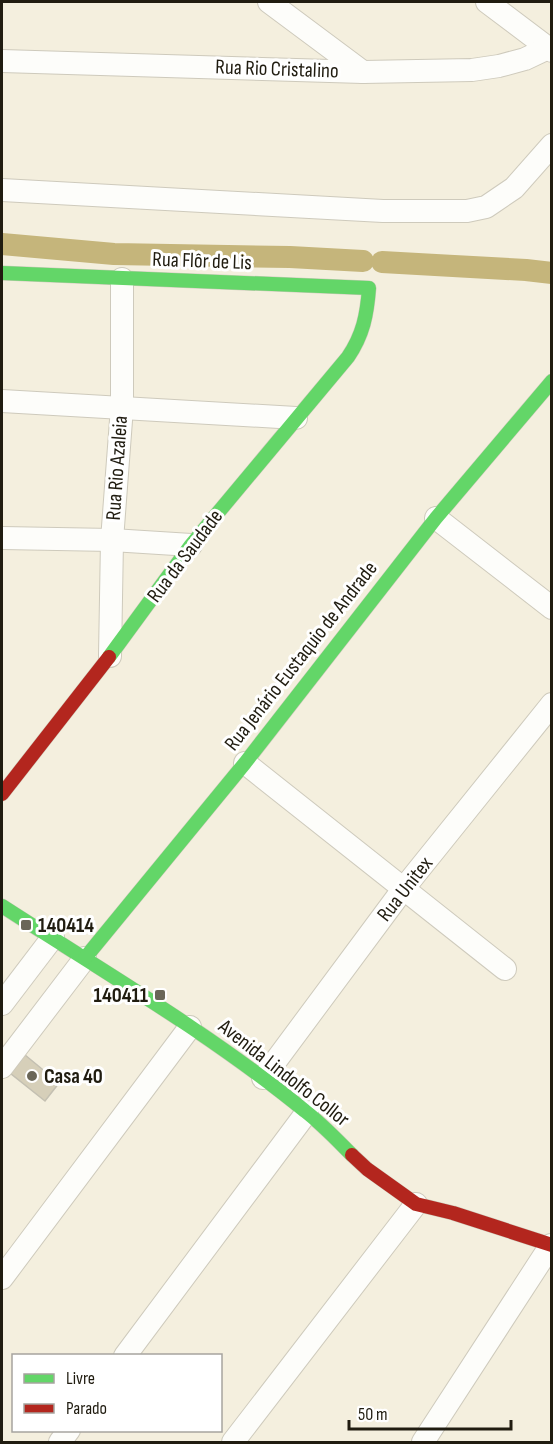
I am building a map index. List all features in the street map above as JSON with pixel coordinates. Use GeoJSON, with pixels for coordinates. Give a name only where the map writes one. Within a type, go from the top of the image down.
{"type":"FeatureCollection","features":[{"type":"Feature","properties":{"kind":"street"},"geometry":{"type":"LineString","coordinates":[[269,2],[363,72]]}},
{"type":"Feature","properties":{"kind":"street"},"geometry":{"type":"LineString","coordinates":[[487,2],[550,50]]}},
{"type":"Feature","properties":{"kind":"street","name":"Rua Rio Cristalino"},"geometry":{"type":"LineString","coordinates":[[2,61],[363,72],[472,70],[525,59],[550,50]]}},
{"type":"Feature","properties":{"kind":"street"},"geometry":{"type":"LineString","coordinates":[[2,190],[381,220],[486,207],[514,188],[552,145]]}},
{"type":"Feature","properties":{"kind":"street","name":"Rua Flôr de Lis"},"geometry":{"type":"LineString","coordinates":[[2,273],[369,288],[367,319]]}},
{"type":"Feature","properties":{"kind":"street","name":"Rua Rio Azaleia"},"geometry":{"type":"LineString","coordinates":[[110,656],[112,540],[122,407],[122,279]]}},
{"type":"Feature","properties":{"kind":"street","name":"Rua da Saudade"},"geometry":{"type":"LineString","coordinates":[[2,794],[110,656],[191,545],[348,357],[360,340],[367,319]]}},
{"type":"Feature","properties":{"kind":"street","name":"Rua Jenário Eustaquio de Andrade"},"geometry":{"type":"LineString","coordinates":[[86,958],[245,763],[436,518],[552,381]]}},
{"type":"Feature","properties":{"kind":"street"},"geometry":{"type":"LineString","coordinates":[[2,401],[296,418]]}},
{"type":"Feature","properties":{"kind":"street"},"geometry":{"type":"LineString","coordinates":[[436,518],[552,608]]}},
{"type":"Feature","properties":{"kind":"street"},"geometry":{"type":"LineString","coordinates":[[2,538],[112,540],[191,545]]}},
{"type":"Feature","properties":{"kind":"street","name":"Rua Unitex"},"geometry":{"type":"LineString","coordinates":[[263,1078],[404,888],[552,704]]}},
{"type":"Feature","properties":{"kind":"street"},"geometry":{"type":"LineString","coordinates":[[245,763],[505,969]]}},
{"type":"Feature","properties":{"kind":"street","name":"Avenida Lindolfo Collor"},"geometry":{"type":"LineString","coordinates":[[2,906],[86,958],[263,1078],[306,1112],[367,1169],[416,1204],[453,1213],[551,1245]]}},
{"type":"Feature","properties":{"kind":"street"},"geometry":{"type":"LineString","coordinates":[[2,1004],[53,937]]}},
{"type":"Feature","properties":{"kind":"street"},"geometry":{"type":"LineString","coordinates":[[2,1067],[86,958]]}},
{"type":"Feature","properties":{"kind":"street"},"geometry":{"type":"LineString","coordinates":[[2,1278],[190,1027]]}},
{"type":"Feature","properties":{"kind":"street"},"geometry":{"type":"LineString","coordinates":[[126,1354],[306,1112]]}},
{"type":"Feature","properties":{"kind":"street"},"geometry":{"type":"LineString","coordinates":[[234,1443],[416,1204]]}},
{"type":"Feature","properties":{"kind":"street"},"geometry":{"type":"LineString","coordinates":[[423,1443],[551,1245]]}},
{"type":"Feature","properties":{"kind":"building","name":"Casa 40"},"geometry":{"type":"Polygon","coordinates":[[[19,1050],[59,1083],[45,1101],[5,1069],[19,1050]]]}},
{"type":"Feature","properties":{"kind":"waterway"},"geometry":{"type":"LineString","coordinates":[[2,244],[114,254],[290,257],[363,261]]}},
{"type":"Feature","properties":{"kind":"waterway"},"geometry":{"type":"LineString","coordinates":[[382,262],[552,273]]}},
{"type":"Feature","properties":{"kind":"traffic: fast"},"geometry":{"type":"LineString","coordinates":[[2,273],[369,288],[363,324],[348,357],[191,545],[109,657]]}},
{"type":"Feature","properties":{"kind":"traffic: fast"},"geometry":{"type":"LineString","coordinates":[[85,958],[245,763],[436,518],[552,381]]}},
{"type":"Feature","properties":{"kind":"traffic: fast"},"geometry":{"type":"LineString","coordinates":[[2,906],[156,1004],[232,1056],[311,1116],[352,1155]]}},
{"type":"Feature","properties":{"kind":"traffic: jam"},"geometry":{"type":"LineString","coordinates":[[2,794],[109,657]]}},
{"type":"Feature","properties":{"kind":"traffic: jam"},"geometry":{"type":"LineString","coordinates":[[352,1155],[367,1169],[416,1204],[453,1213],[552,1245]]}},
{"type":"Feature","properties":{"kind":"place","name":"140414"},"geometry":{"type":"Point","coordinates":[26,925]}},
{"type":"Feature","properties":{"kind":"place","name":"140411"},"geometry":{"type":"Point","coordinates":[160,995]}},
{"type":"Feature","properties":{"kind":"place","name":"Casa 40"},"geometry":{"type":"Point","coordinates":[32,1076]}}]}
